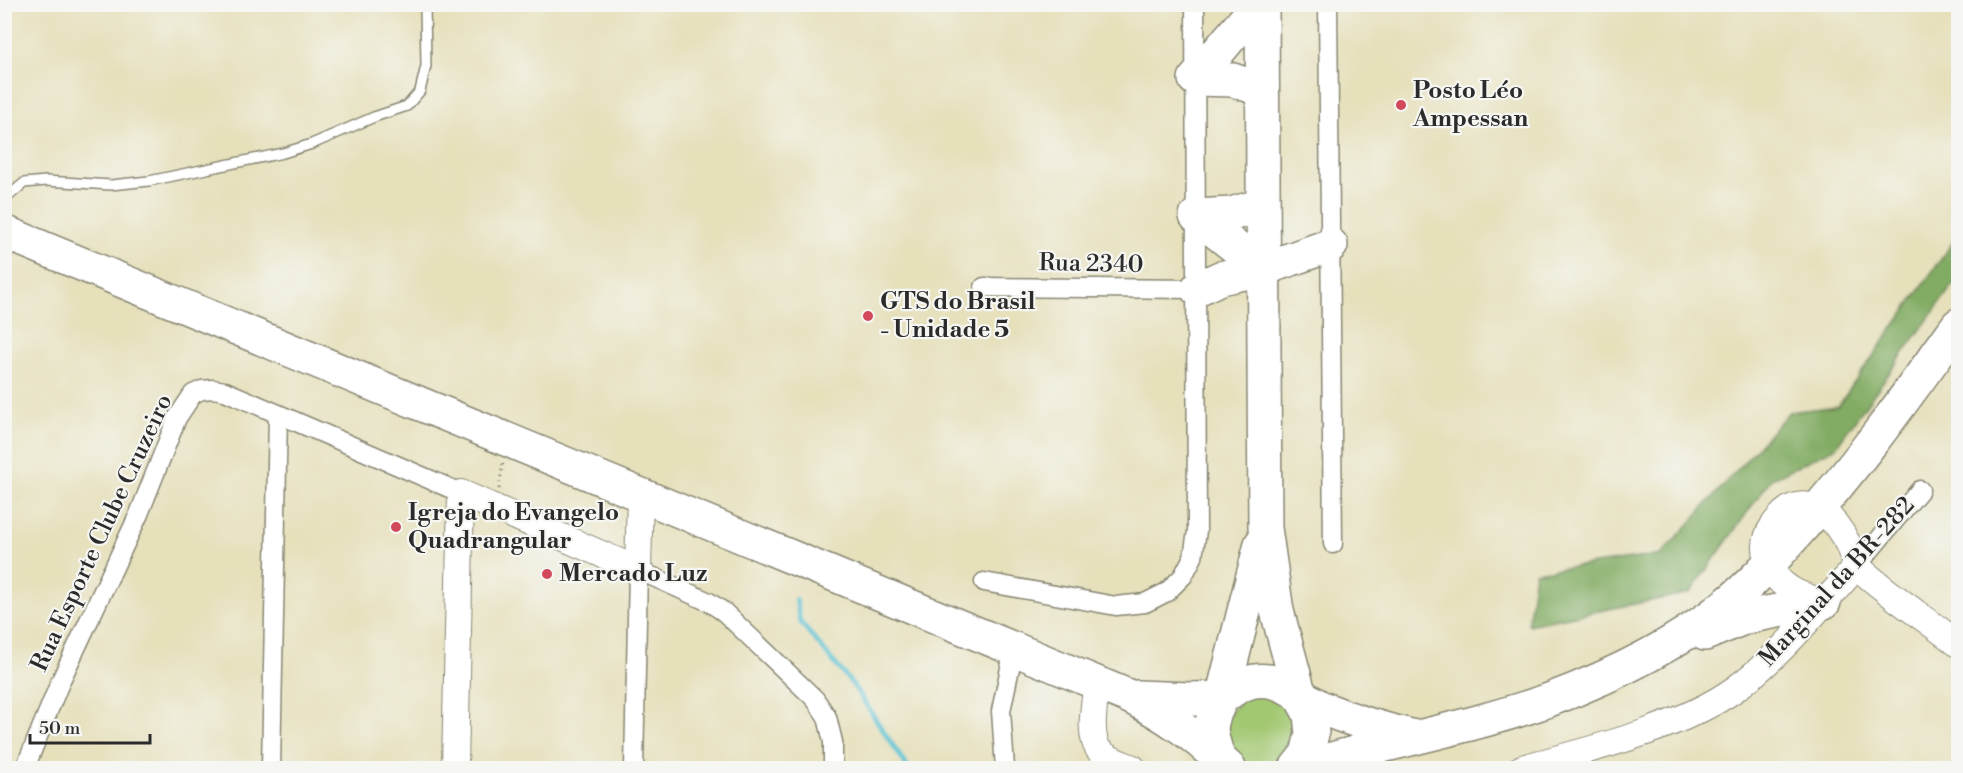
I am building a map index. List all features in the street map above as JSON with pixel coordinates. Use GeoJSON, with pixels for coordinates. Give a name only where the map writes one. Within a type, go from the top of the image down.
{"type":"FeatureCollection","features":[{"type":"Feature","properties":{"kind":"highway"},"geometry":{"type":"LineString","coordinates":[[1195,79],[1245,20],[1255,4]]}},
{"type":"Feature","properties":{"kind":"highway"},"geometry":{"type":"LineString","coordinates":[[1262,4],[1265,528],[1277,611],[1300,696],[1310,714],[1312,734],[1307,754],[1298,768]]}},
{"type":"Feature","properties":{"kind":"highway"},"geometry":{"type":"LineString","coordinates":[[1195,79],[1233,80],[1262,90]]}},
{"type":"Feature","properties":{"kind":"highway"},"geometry":{"type":"LineString","coordinates":[[1196,216],[1231,214],[1263,205]]}},
{"type":"Feature","properties":{"kind":"highway"},"geometry":{"type":"LineString","coordinates":[[1196,216],[1263,269]]}},
{"type":"Feature","properties":{"kind":"highway"},"geometry":{"type":"LineString","coordinates":[[4,232],[1128,696],[1177,723],[1223,765]]}},
{"type":"Feature","properties":{"kind":"highway"},"geometry":{"type":"LineString","coordinates":[[1197,290],[1220,278],[1263,269],[1331,245]]}},
{"type":"Feature","properties":{"kind":"highway"},"geometry":{"type":"LineString","coordinates":[[1634,664],[1684,635],[1723,607],[1768,565],[1807,507],[1845,476],[1959,325]]}},
{"type":"Feature","properties":{"kind":"highway"},"geometry":{"type":"LineString","coordinates":[[1223,765],[1212,745],[1210,729],[1214,713],[1222,698],[1265,528]]}},
{"type":"Feature","properties":{"kind":"highway"},"geometry":{"type":"LineString","coordinates":[[1298,768],[1461,727],[1527,707],[1592,683],[1746,617],[1824,602]]}},
{"type":"Feature","properties":{"kind":"highway"},"geometry":{"type":"LineString","coordinates":[[1128,696],[1170,699],[1222,698],[1235,687],[1252,681],[1269,681],[1285,686],[1321,707],[1368,725],[1416,737]]}},
{"type":"Feature","properties":{"kind":"street"},"geometry":{"type":"LineString","coordinates":[[984,582],[1116,606],[1145,603],[1167,592],[1183,576],[1192,557],[1197,531],[1195,4]]}},
{"type":"Feature","properties":{"kind":"street"},"geometry":{"type":"LineString","coordinates":[[1328,4],[1333,544]]}},
{"type":"Feature","properties":{"kind":"street","name":"Rua 2340"},"geometry":{"type":"LineString","coordinates":[[984,287],[1197,290]]}},
{"type":"Feature","properties":{"kind":"street","name":"Rua Esporte Clube Cruzeiro"},"geometry":{"type":"LineString","coordinates":[[25,768],[61,680],[139,514],[177,418],[193,394],[213,389],[278,414]]}},
{"type":"Feature","properties":{"kind":"street"},"geometry":{"type":"LineString","coordinates":[[271,768],[278,414],[709,602],[724,612],[815,699],[827,717],[833,742],[833,768]]}},
{"type":"Feature","properties":{"kind":"street","name":"Marginal da BR-282"},"geometry":{"type":"LineString","coordinates":[[1523,768],[1656,728],[1699,709],[1733,690],[1765,665],[1824,602],[1920,490]]}},
{"type":"Feature","properties":{"kind":"street"},"geometry":{"type":"LineString","coordinates":[[455,768],[461,494]]}},
{"type":"Feature","properties":{"kind":"street"},"geometry":{"type":"LineString","coordinates":[[634,768],[640,495]]}},
{"type":"Feature","properties":{"kind":"street"},"geometry":{"type":"LineString","coordinates":[[1807,507],[1834,522],[1857,566],[1959,644]]}},
{"type":"Feature","properties":{"kind":"street"},"geometry":{"type":"LineString","coordinates":[[1768,565],[1788,588],[1803,596],[1824,602]]}},
{"type":"Feature","properties":{"kind":"street"},"geometry":{"type":"LineString","coordinates":[[1005,768],[1001,711],[1014,649]]}},
{"type":"Feature","properties":{"kind":"street"},"geometry":{"type":"LineString","coordinates":[[1097,683],[1092,727],[1095,743],[1101,753],[1133,768]]}},
{"type":"Feature","properties":{"kind":"lane"},"geometry":{"type":"LineString","coordinates":[[4,200],[24,183],[46,181],[111,184],[149,181],[283,153],[312,144],[374,117],[407,106],[420,91],[426,66],[424,4]]}},
{"type":"Feature","properties":{"kind":"path"},"geometry":{"type":"LineString","coordinates":[[494,508],[507,439]]}},
{"type":"Feature","properties":{"kind":"green space"},"geometry":{"type":"Polygon","coordinates":[[[1958,235],[1958,278],[1835,448],[1771,479],[1690,593],[1528,625],[1535,572],[1661,555],[1789,412],[1838,406],[1958,235]]]}},
{"type":"Feature","properties":{"kind":"green space"},"geometry":{"type":"Polygon","coordinates":[[[1250,692],[1287,698],[1302,731],[1289,754],[1279,765],[1265,767],[1250,765],[1232,754],[1224,718],[1250,692]]]}},
{"type":"Feature","properties":{"kind":"waterway"},"geometry":{"type":"LineString","coordinates":[[796,599],[800,622],[853,685],[908,768]]}},
{"type":"Feature","properties":{"kind":"place","name":"Posto Léo Ampessan"},"geometry":{"type":"Point","coordinates":[1401,105]}},
{"type":"Feature","properties":{"kind":"place","name":"GTS do Brasil - Unidade 5"},"geometry":{"type":"Point","coordinates":[868,316]}},
{"type":"Feature","properties":{"kind":"place","name":"Igreja do Evangelo Quadrangular"},"geometry":{"type":"Point","coordinates":[396,527]}},
{"type":"Feature","properties":{"kind":"place","name":"Mercado Luz"},"geometry":{"type":"Point","coordinates":[547,574]}}]}
